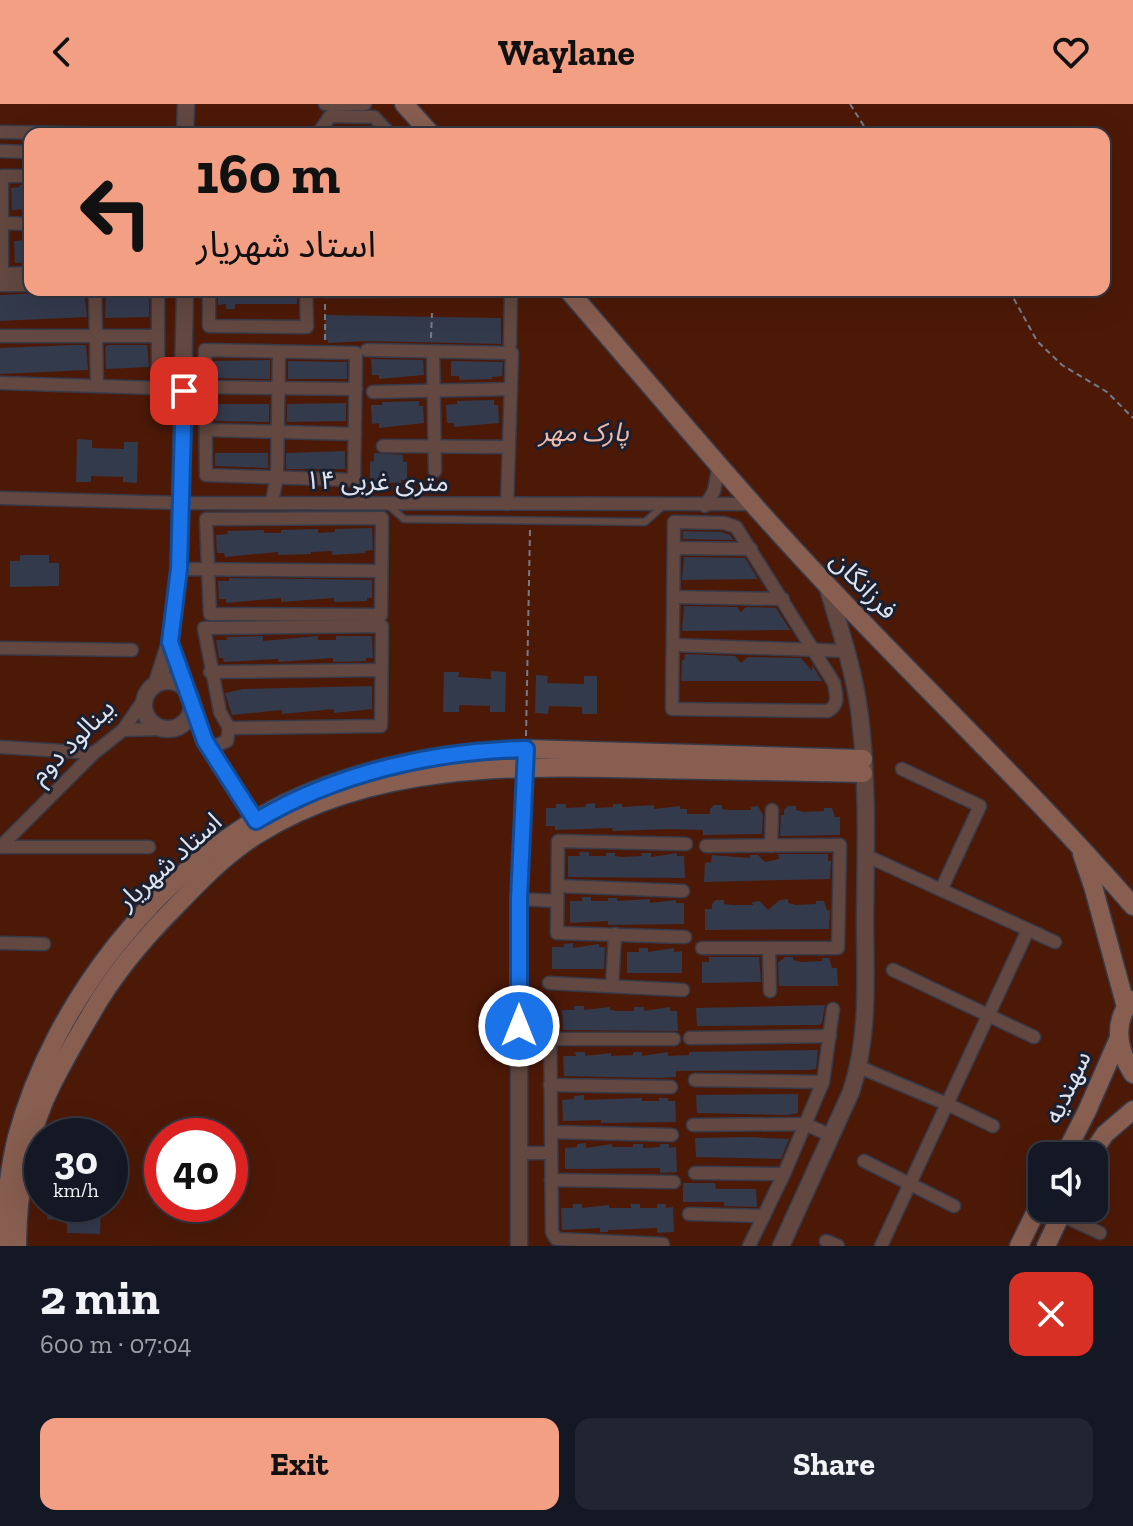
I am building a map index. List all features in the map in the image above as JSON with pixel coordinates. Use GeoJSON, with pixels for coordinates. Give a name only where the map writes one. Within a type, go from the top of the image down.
{"type":"FeatureCollection","features":[{"type":"Feature","properties":{"kind":"main road"},"geometry":{"type":"LineString","coordinates":[[404,104],[426,128]]}},
{"type":"Feature","properties":{"kind":"main road","name":"فرزانگان"},"geometry":{"type":"LineString","coordinates":[[573,296],[827,585],[1078,843],[1133,906]]}},
{"type":"Feature","properties":{"kind":"main road","name":"استاد شهریار"},"geometry":{"type":"LineString","coordinates":[[4,1246],[7,1186],[30,1097],[52,1048],[93,974],[180,878],[226,839],[284,804],[358,775],[480,750],[526,758],[863,766]]}},
{"type":"Feature","properties":{"kind":"main road","name":"استاد شهریار"},"geometry":{"type":"LineString","coordinates":[[17,1246],[26,1164],[35,1126],[51,1084],[102,994],[142,940],[219,861],[289,817],[335,799],[392,782],[526,758]]}},
{"type":"Feature","properties":{"kind":"main road"},"geometry":{"type":"LineString","coordinates":[[1078,843],[1129,1002]]}},
{"type":"Feature","properties":{"kind":"main road","name":"سهندیه"},"geometry":{"type":"LineString","coordinates":[[1071,1142],[1118,1040],[1120,1023],[1129,1002]]}},
{"type":"Feature","properties":{"kind":"main road"},"geometry":{"type":"LineString","coordinates":[[1118,1040],[1123,1059],[1133,1074]]}},
{"type":"Feature","properties":{"kind":"main road","name":"سهندیه"},"geometry":{"type":"LineString","coordinates":[[1100,1142],[1133,1110]]}},
{"type":"Feature","properties":{"kind":"main road"},"geometry":{"type":"LineString","coordinates":[[1019,1246],[1031,1222]]}},
{"type":"Feature","properties":{"kind":"main road"},"geometry":{"type":"LineString","coordinates":[[1046,1246],[1058,1222]]}},
{"type":"Feature","properties":{"kind":"street"},"geometry":{"type":"LineString","coordinates":[[185,128],[186,104]]}},
{"type":"Feature","properties":{"kind":"street"},"geometry":{"type":"LineString","coordinates":[[325,104],[365,104]]}},
{"type":"Feature","properties":{"kind":"street"},"geometry":{"type":"LineString","coordinates":[[322,128],[330,116],[374,117],[383,128]]}},
{"type":"Feature","properties":{"kind":"street"},"geometry":{"type":"LineString","coordinates":[[0,132],[24,132]]}},
{"type":"Feature","properties":{"kind":"street"},"geometry":{"type":"LineString","coordinates":[[0,151],[24,152]]}},
{"type":"Feature","properties":{"kind":"street"},"geometry":{"type":"LineString","coordinates":[[24,176],[2,176],[2,274],[24,273]]}},
{"type":"Feature","properties":{"kind":"street"},"geometry":{"type":"LineString","coordinates":[[3,223],[24,224]]}},
{"type":"Feature","properties":{"kind":"street"},"geometry":{"type":"LineString","coordinates":[[0,285],[24,285]]}},
{"type":"Feature","properties":{"kind":"street"},"geometry":{"type":"LineString","coordinates":[[95,296],[97,386]]}},
{"type":"Feature","properties":{"kind":"street"},"geometry":{"type":"LineString","coordinates":[[0,383],[158,388],[158,296]]}},
{"type":"Feature","properties":{"kind":"street"},"geometry":{"type":"LineString","coordinates":[[185,296],[179,569],[170,642],[157,683],[143,701],[146,717],[165,730],[208,745],[227,741],[229,728],[220,712],[204,628],[382,626],[381,726],[229,728]]}},
{"type":"Feature","properties":{"kind":"street"},"geometry":{"type":"LineString","coordinates":[[209,296],[209,326],[307,327],[306,296]]}},
{"type":"Feature","properties":{"kind":"street"},"geometry":{"type":"LineString","coordinates":[[510,344],[511,296]]}},
{"type":"Feature","properties":{"kind":"street"},"geometry":{"type":"LineString","coordinates":[[0,336],[158,336]]}},
{"type":"Feature","properties":{"kind":"street"},"geometry":{"type":"LineString","coordinates":[[432,348],[435,471]]}},
{"type":"Feature","properties":{"kind":"street"},"geometry":{"type":"LineString","coordinates":[[367,350],[432,348],[512,353],[507,504]]}},
{"type":"Feature","properties":{"kind":"street"},"geometry":{"type":"LineString","coordinates":[[205,350],[279,352],[356,353],[354,480],[206,475],[205,350]]}},
{"type":"Feature","properties":{"kind":"street"},"geometry":{"type":"LineString","coordinates":[[272,501],[277,477],[279,352]]}},
{"type":"Feature","properties":{"kind":"street"},"geometry":{"type":"LineString","coordinates":[[206,387],[356,389]]}},
{"type":"Feature","properties":{"kind":"street"},"geometry":{"type":"LineString","coordinates":[[373,392],[511,389]]}},
{"type":"Feature","properties":{"kind":"street"},"geometry":{"type":"LineString","coordinates":[[206,430],[355,434]]}},
{"type":"Feature","properties":{"kind":"street"},"geometry":{"type":"LineString","coordinates":[[383,446],[509,447]]}},
{"type":"Feature","properties":{"kind":"street"},"geometry":{"type":"LineString","coordinates":[[705,506],[714,491],[719,465]]}},
{"type":"Feature","properties":{"kind":"street","name":"۱۴ متری غربی"},"geometry":{"type":"LineString","coordinates":[[0,498],[181,503],[753,504]]}},
{"type":"Feature","properties":{"kind":"street"},"geometry":{"type":"LineString","coordinates":[[382,518],[381,615],[210,614],[208,571],[206,519],[382,518]]}},
{"type":"Feature","properties":{"kind":"street"},"geometry":{"type":"LineString","coordinates":[[674,522],[736,527],[834,683],[837,703],[828,711],[672,709],[674,548],[674,522]]}},
{"type":"Feature","properties":{"kind":"street"},"geometry":{"type":"LineString","coordinates":[[674,548],[751,549]]}},
{"type":"Feature","properties":{"kind":"street"},"geometry":{"type":"LineString","coordinates":[[179,569],[381,571]]}},
{"type":"Feature","properties":{"kind":"street"},"geometry":{"type":"LineString","coordinates":[[781,1246],[832,1136],[859,1067],[866,1012],[867,856],[859,707],[847,651],[827,585]]}},
{"type":"Feature","properties":{"kind":"street"},"geometry":{"type":"LineString","coordinates":[[674,597],[783,599]]}},
{"type":"Feature","properties":{"kind":"street"},"geometry":{"type":"LineString","coordinates":[[170,642],[208,745],[256,821]]}},
{"type":"Feature","properties":{"kind":"street"},"geometry":{"type":"LineString","coordinates":[[673,645],[847,651]]}},
{"type":"Feature","properties":{"kind":"street"},"geometry":{"type":"LineString","coordinates":[[0,648],[132,650]]}},
{"type":"Feature","properties":{"kind":"street"},"geometry":{"type":"LineString","coordinates":[[210,672],[381,670]]}},
{"type":"Feature","properties":{"kind":"street"},"geometry":{"type":"LineString","coordinates":[[123,730],[165,730],[182,726],[188,720],[189,697],[173,681],[157,683]]}},
{"type":"Feature","properties":{"kind":"street","name":"بینالود دوم"},"geometry":{"type":"LineString","coordinates":[[0,847],[94,753],[123,730],[143,701]]}},
{"type":"Feature","properties":{"kind":"street"},"geometry":{"type":"LineString","coordinates":[[0,747],[94,753]]}},
{"type":"Feature","properties":{"kind":"street"},"geometry":{"type":"LineString","coordinates":[[519,1246],[519,899],[526,758]]}},
{"type":"Feature","properties":{"kind":"street"},"geometry":{"type":"LineString","coordinates":[[902,769],[980,806],[941,890]]}},
{"type":"Feature","properties":{"kind":"street"},"geometry":{"type":"LineString","coordinates":[[771,846],[772,810]]}},
{"type":"Feature","properties":{"kind":"street"},"geometry":{"type":"LineString","coordinates":[[685,937],[557,933],[557,901],[558,841],[686,844]]}},
{"type":"Feature","properties":{"kind":"street"},"geometry":{"type":"LineString","coordinates":[[702,948],[838,948],[840,845],[706,846]]}},
{"type":"Feature","properties":{"kind":"street"},"geometry":{"type":"LineString","coordinates":[[0,847],[149,847]]}},
{"type":"Feature","properties":{"kind":"street"},"geometry":{"type":"LineString","coordinates":[[867,856],[1055,942]]}},
{"type":"Feature","properties":{"kind":"street"},"geometry":{"type":"LineString","coordinates":[[558,886],[683,891]]}},
{"type":"Feature","properties":{"kind":"street"},"geometry":{"type":"LineString","coordinates":[[519,899],[557,901]]}},
{"type":"Feature","properties":{"kind":"street"},"geometry":{"type":"LineString","coordinates":[[838,913],[865,914]]}},
{"type":"Feature","properties":{"kind":"street"},"geometry":{"type":"LineString","coordinates":[[881,1246],[1028,930]]}},
{"type":"Feature","properties":{"kind":"street"},"geometry":{"type":"LineString","coordinates":[[612,986],[615,934]]}},
{"type":"Feature","properties":{"kind":"street"},"geometry":{"type":"LineString","coordinates":[[0,943],[44,944]]}},
{"type":"Feature","properties":{"kind":"street"},"geometry":{"type":"LineString","coordinates":[[769,948],[770,991]]}},
{"type":"Feature","properties":{"kind":"street"},"geometry":{"type":"LineString","coordinates":[[893,970],[1034,1037]]}},
{"type":"Feature","properties":{"kind":"street"},"geometry":{"type":"LineString","coordinates":[[549,983],[683,990]]}},
{"type":"Feature","properties":{"kind":"street"},"geometry":{"type":"LineString","coordinates":[[749,1246],[823,1082],[833,1009]]}},
{"type":"Feature","properties":{"kind":"street"},"geometry":{"type":"LineString","coordinates":[[550,1014],[552,1232],[556,1239],[663,1244]]}},
{"type":"Feature","properties":{"kind":"street"},"geometry":{"type":"LineString","coordinates":[[690,1038],[830,1036]]}},
{"type":"Feature","properties":{"kind":"street"},"geometry":{"type":"LineString","coordinates":[[550,1039],[674,1039]]}},
{"type":"Feature","properties":{"kind":"street"},"geometry":{"type":"LineString","coordinates":[[859,1067],[993,1126]]}},
{"type":"Feature","properties":{"kind":"street"},"geometry":{"type":"LineString","coordinates":[[695,1080],[823,1082]]}},
{"type":"Feature","properties":{"kind":"street"},"geometry":{"type":"LineString","coordinates":[[550,1085],[671,1087]]}},
{"type":"Feature","properties":{"kind":"street"},"geometry":{"type":"LineString","coordinates":[[693,1125],[805,1124],[832,1136]]}},
{"type":"Feature","properties":{"kind":"street"},"geometry":{"type":"LineString","coordinates":[[551,1132],[672,1135]]}},
{"type":"Feature","properties":{"kind":"street"},"geometry":{"type":"LineString","coordinates":[[519,1153],[551,1153]]}},
{"type":"Feature","properties":{"kind":"street"},"geometry":{"type":"LineString","coordinates":[[864,1161],[954,1206]]}},
{"type":"Feature","properties":{"kind":"street"},"geometry":{"type":"LineString","coordinates":[[695,1173],[784,1174]]}},
{"type":"Feature","properties":{"kind":"street"},"geometry":{"type":"LineString","coordinates":[[551,1180],[674,1182]]}},
{"type":"Feature","properties":{"kind":"street"},"geometry":{"type":"LineString","coordinates":[[689,1214],[764,1216]]}},
{"type":"Feature","properties":{"kind":"street"},"geometry":{"type":"LineString","coordinates":[[1082,1222],[1100,1233]]}},
{"type":"Feature","properties":{"kind":"lane"},"geometry":{"type":"LineString","coordinates":[[387,503],[404,519],[645,522],[664,506]]}},
{"type":"Feature","properties":{"kind":"path"},"geometry":{"type":"LineString","coordinates":[[850,104],[865,128]]}},
{"type":"Feature","properties":{"kind":"path"},"geometry":{"type":"LineString","coordinates":[[324,340],[325,296]]}},
{"type":"Feature","properties":{"kind":"path"},"geometry":{"type":"LineString","coordinates":[[1012,296],[1037,341],[1062,365],[1107,392],[1133,418]]}},
{"type":"Feature","properties":{"kind":"path"},"geometry":{"type":"LineString","coordinates":[[432,313],[432,348]]}},
{"type":"Feature","properties":{"kind":"path"},"geometry":{"type":"LineString","coordinates":[[526,758],[531,519]]}},
{"type":"Feature","properties":{"kind":"green space","name":"پارک مهر"},"geometry":{"type":"Polygon","coordinates":[[[0,104],[1133,104],[1133,1246],[0,1246],[0,104]]]}},
{"type":"Feature","properties":{"kind":"building"},"geometry":{"type":"Polygon","coordinates":[[[24,185],[24,209],[12,210],[11,188],[24,185]]]}},
{"type":"Feature","properties":{"kind":"building"},"geometry":{"type":"Polygon","coordinates":[[[24,240],[24,262],[15,263],[14,241],[24,240]]]}},
{"type":"Feature","properties":{"kind":"building"},"geometry":{"type":"Polygon","coordinates":[[[0,295],[85,296],[87,317],[0,321],[0,295]]]}},
{"type":"Feature","properties":{"kind":"building"},"geometry":{"type":"Polygon","coordinates":[[[106,296],[149,297],[149,317],[105,318],[106,296]]]}},
{"type":"Feature","properties":{"kind":"building"},"geometry":{"type":"Polygon","coordinates":[[[218,296],[297,296],[297,304],[235,304],[235,309],[226,309],[226,304],[218,305],[218,296]]]}},
{"type":"Feature","properties":{"kind":"building"},"geometry":{"type":"Polygon","coordinates":[[[326,315],[501,318],[501,344],[328,343],[324,340],[326,315]]]}},
{"type":"Feature","properties":{"kind":"building"},"geometry":{"type":"Polygon","coordinates":[[[86,345],[88,370],[0,374],[0,348],[86,345]]]}},
{"type":"Feature","properties":{"kind":"building"},"geometry":{"type":"Polygon","coordinates":[[[147,345],[149,367],[106,369],[105,347],[147,345]]]}},
{"type":"Feature","properties":{"kind":"building"},"geometry":{"type":"Polygon","coordinates":[[[371,359],[423,360],[424,375],[379,379],[379,375],[372,375],[371,359]]]}},
{"type":"Feature","properties":{"kind":"building"},"geometry":{"type":"Polygon","coordinates":[[[270,360],[270,379],[214,378],[214,361],[270,360]]]}},
{"type":"Feature","properties":{"kind":"building"},"geometry":{"type":"Polygon","coordinates":[[[288,361],[347,362],[347,379],[288,379],[288,361]]]}},
{"type":"Feature","properties":{"kind":"building"},"geometry":{"type":"Polygon","coordinates":[[[451,361],[503,362],[502,376],[459,380],[459,376],[451,376],[451,361]]]}},
{"type":"Feature","properties":{"kind":"building"},"geometry":{"type":"Polygon","coordinates":[[[494,400],[494,405],[498,405],[499,423],[454,427],[454,423],[447,423],[446,405],[457,404],[457,401],[494,400]]]}},
{"type":"Feature","properties":{"kind":"building"},"geometry":{"type":"Polygon","coordinates":[[[419,401],[419,406],[423,406],[424,423],[379,428],[379,423],[372,424],[371,405],[419,401]]]}},
{"type":"Feature","properties":{"kind":"building"},"geometry":{"type":"Polygon","coordinates":[[[346,403],[346,421],[287,422],[287,404],[346,403]]]}},
{"type":"Feature","properties":{"kind":"building"},"geometry":{"type":"Polygon","coordinates":[[[214,404],[269,404],[269,422],[215,421],[214,404]]]}},
{"type":"Feature","properties":{"kind":"building"},"geometry":{"type":"Polygon","coordinates":[[[77,439],[92,440],[92,448],[124,449],[124,442],[138,442],[137,483],[123,482],[123,477],[91,476],[91,482],[76,482],[77,439]]]}},
{"type":"Feature","properties":{"kind":"building"},"geometry":{"type":"Polygon","coordinates":[[[345,451],[345,469],[286,469],[286,453],[345,451]]]}},
{"type":"Feature","properties":{"kind":"building"},"geometry":{"type":"Polygon","coordinates":[[[215,453],[268,453],[268,468],[215,466],[215,453]]]}},
{"type":"Feature","properties":{"kind":"building"},"geometry":{"type":"Polygon","coordinates":[[[374,453],[403,455],[403,462],[407,462],[407,480],[401,480],[401,483],[374,482],[374,478],[370,478],[370,462],[374,461],[374,453]]]}},
{"type":"Feature","properties":{"kind":"building"},"geometry":{"type":"Polygon","coordinates":[[[372,528],[373,550],[365,553],[332,555],[332,551],[278,555],[278,552],[225,557],[224,553],[217,553],[216,535],[228,534],[227,531],[281,533],[281,530],[318,529],[318,533],[335,532],[335,529],[372,528]]]}},
{"type":"Feature","properties":{"kind":"building"},"geometry":{"type":"Polygon","coordinates":[[[683,531],[722,532],[733,540],[683,539],[683,531]]]}},
{"type":"Feature","properties":{"kind":"building"},"geometry":{"type":"Polygon","coordinates":[[[20,555],[49,555],[49,563],[59,563],[59,586],[10,587],[10,561],[20,561],[20,555]]]}},
{"type":"Feature","properties":{"kind":"building"},"geometry":{"type":"Polygon","coordinates":[[[684,557],[745,558],[758,579],[682,580],[684,557]]]}},
{"type":"Feature","properties":{"kind":"building"},"geometry":{"type":"Polygon","coordinates":[[[229,578],[372,580],[372,598],[367,598],[367,601],[334,602],[334,598],[281,602],[281,598],[226,603],[226,599],[219,599],[218,581],[229,581],[229,578]]]}},
{"type":"Feature","properties":{"kind":"building"},"geometry":{"type":"Polygon","coordinates":[[[684,606],[737,607],[741,612],[746,607],[776,608],[790,630],[682,631],[684,606]]]}},
{"type":"Feature","properties":{"kind":"building"},"geometry":{"type":"Polygon","coordinates":[[[263,636],[263,641],[318,636],[318,640],[336,640],[336,636],[372,636],[373,658],[333,662],[333,658],[224,662],[223,658],[219,658],[216,640],[263,636]]]}},
{"type":"Feature","properties":{"kind":"building"},"geometry":{"type":"Polygon","coordinates":[[[685,654],[735,656],[741,663],[748,657],[801,658],[812,671],[812,665],[822,681],[681,681],[685,654]]]}},
{"type":"Feature","properties":{"kind":"building"},"geometry":{"type":"Polygon","coordinates":[[[491,671],[506,672],[505,712],[490,712],[490,706],[459,705],[459,712],[443,712],[444,672],[459,672],[458,677],[491,679],[491,671]]]}},
{"type":"Feature","properties":{"kind":"building"},"geometry":{"type":"Polygon","coordinates":[[[536,675],[548,676],[547,683],[584,684],[584,676],[597,676],[597,714],[582,714],[582,707],[549,706],[548,714],[535,713],[536,675]]]}},
{"type":"Feature","properties":{"kind":"building"},"geometry":{"type":"Polygon","coordinates":[[[372,686],[372,709],[334,713],[334,709],[282,714],[282,710],[232,715],[225,693],[243,689],[372,686]]]}},
{"type":"Feature","properties":{"kind":"building"},"geometry":{"type":"Polygon","coordinates":[[[595,803],[595,808],[613,807],[613,804],[622,804],[622,807],[654,805],[654,809],[680,806],[680,809],[687,809],[687,814],[710,814],[714,805],[730,810],[751,810],[751,807],[758,806],[763,815],[762,834],[703,835],[703,830],[671,829],[555,830],[555,826],[546,826],[546,808],[556,808],[556,804],[566,804],[566,808],[586,807],[586,804],[595,803]]]}},
{"type":"Feature","properties":{"kind":"building"},"geometry":{"type":"Polygon","coordinates":[[[788,806],[796,806],[796,810],[804,812],[832,808],[835,817],[840,817],[840,835],[780,836],[781,815],[788,806]]]}},
{"type":"Feature","properties":{"kind":"building"},"geometry":{"type":"Polygon","coordinates":[[[579,852],[589,852],[589,856],[615,853],[615,856],[622,857],[642,856],[641,853],[651,853],[651,857],[677,853],[677,856],[684,856],[685,878],[568,877],[568,856],[580,856],[579,852]]]}},
{"type":"Feature","properties":{"kind":"building"},"geometry":{"type":"Polygon","coordinates":[[[778,854],[828,854],[828,861],[831,861],[830,879],[704,882],[705,863],[711,862],[712,855],[750,858],[750,855],[758,855],[765,862],[779,859],[778,854]]]}},
{"type":"Feature","properties":{"kind":"building"},"geometry":{"type":"Polygon","coordinates":[[[582,897],[591,897],[591,901],[608,901],[608,898],[617,898],[617,901],[650,899],[650,903],[676,900],[676,903],[684,903],[684,924],[570,923],[570,901],[582,901],[582,897]]]}},
{"type":"Feature","properties":{"kind":"building"},"geometry":{"type":"Polygon","coordinates":[[[788,899],[788,903],[796,905],[824,901],[827,910],[830,910],[829,929],[705,930],[705,909],[712,909],[716,900],[732,905],[753,905],[752,902],[760,901],[768,910],[780,900],[788,899]]]}},
{"type":"Feature","properties":{"kind":"building"},"geometry":{"type":"Polygon","coordinates":[[[573,943],[573,948],[599,944],[599,947],[605,947],[604,969],[552,969],[552,947],[573,943]]]}},
{"type":"Feature","properties":{"kind":"building"},"geometry":{"type":"Polygon","coordinates":[[[639,948],[648,948],[648,952],[674,948],[674,952],[682,951],[682,973],[627,973],[627,952],[639,952],[639,948]]]}},
{"type":"Feature","properties":{"kind":"building"},"geometry":{"type":"Polygon","coordinates":[[[709,957],[759,957],[761,982],[702,983],[702,962],[709,962],[709,957]]]}},
{"type":"Feature","properties":{"kind":"building"},"geometry":{"type":"Polygon","coordinates":[[[785,957],[801,962],[829,958],[832,968],[837,968],[838,986],[779,986],[778,963],[785,957]]]}},
{"type":"Feature","properties":{"kind":"building"},"geometry":{"type":"Polygon","coordinates":[[[825,1005],[819,1025],[697,1026],[696,1008],[825,1005]]]}},
{"type":"Feature","properties":{"kind":"building"},"geometry":{"type":"Polygon","coordinates":[[[574,1006],[584,1006],[584,1010],[610,1007],[610,1010],[617,1011],[634,1011],[634,1007],[644,1007],[644,1011],[670,1007],[670,1011],[677,1011],[678,1031],[563,1030],[562,1010],[574,1010],[574,1006]]]}},
{"type":"Feature","properties":{"kind":"building"},"geometry":{"type":"Polygon","coordinates":[[[818,1050],[816,1069],[810,1070],[676,1071],[676,1077],[659,1078],[564,1076],[563,1056],[576,1056],[575,1052],[585,1052],[585,1056],[611,1053],[611,1056],[642,1052],[642,1056],[668,1052],[668,1056],[689,1055],[689,1052],[818,1050]]]}},
{"type":"Feature","properties":{"kind":"building"},"geometry":{"type":"Polygon","coordinates":[[[798,1094],[798,1113],[788,1115],[697,1113],[696,1095],[798,1094]]]}},
{"type":"Feature","properties":{"kind":"building"},"geometry":{"type":"Polygon","coordinates":[[[584,1095],[584,1100],[642,1098],[642,1101],[659,1101],[659,1098],[668,1098],[668,1101],[675,1101],[676,1122],[563,1121],[562,1100],[584,1095]]]}},
{"type":"Feature","properties":{"kind":"building"},"geometry":{"type":"Polygon","coordinates":[[[695,1138],[789,1139],[781,1159],[696,1157],[695,1138]]]}},
{"type":"Feature","properties":{"kind":"building"},"geometry":{"type":"Polygon","coordinates":[[[586,1143],[586,1148],[643,1144],[643,1148],[669,1144],[669,1148],[676,1147],[677,1172],[660,1173],[660,1168],[565,1169],[565,1148],[586,1143]]]}},
{"type":"Feature","properties":{"kind":"building"},"geometry":{"type":"Polygon","coordinates":[[[683,1183],[715,1183],[716,1189],[756,1189],[757,1207],[724,1206],[724,1202],[683,1202],[683,1183]]]}},
{"type":"Feature","properties":{"kind":"building"},"geometry":{"type":"Polygon","coordinates":[[[573,1204],[582,1204],[582,1208],[609,1205],[609,1208],[631,1208],[630,1204],[640,1204],[640,1208],[657,1208],[657,1204],[666,1204],[666,1208],[673,1207],[674,1232],[657,1233],[657,1228],[608,1232],[600,1232],[600,1228],[562,1230],[561,1208],[573,1208],[573,1204]]]}},
{"type":"Feature","properties":{"kind":"building"},"geometry":{"type":"Polygon","coordinates":[[[64,1222],[101,1222],[100,1234],[67,1233],[64,1222]]]}},
{"type":"Feature","properties":{"kind":"route"},"geometry":{"type":"LineString","coordinates":[[184,391],[179,569],[170,642],[205,741],[256,821],[284,804],[358,775],[480,750],[526,749],[519,899],[519,1026]]}}]}
